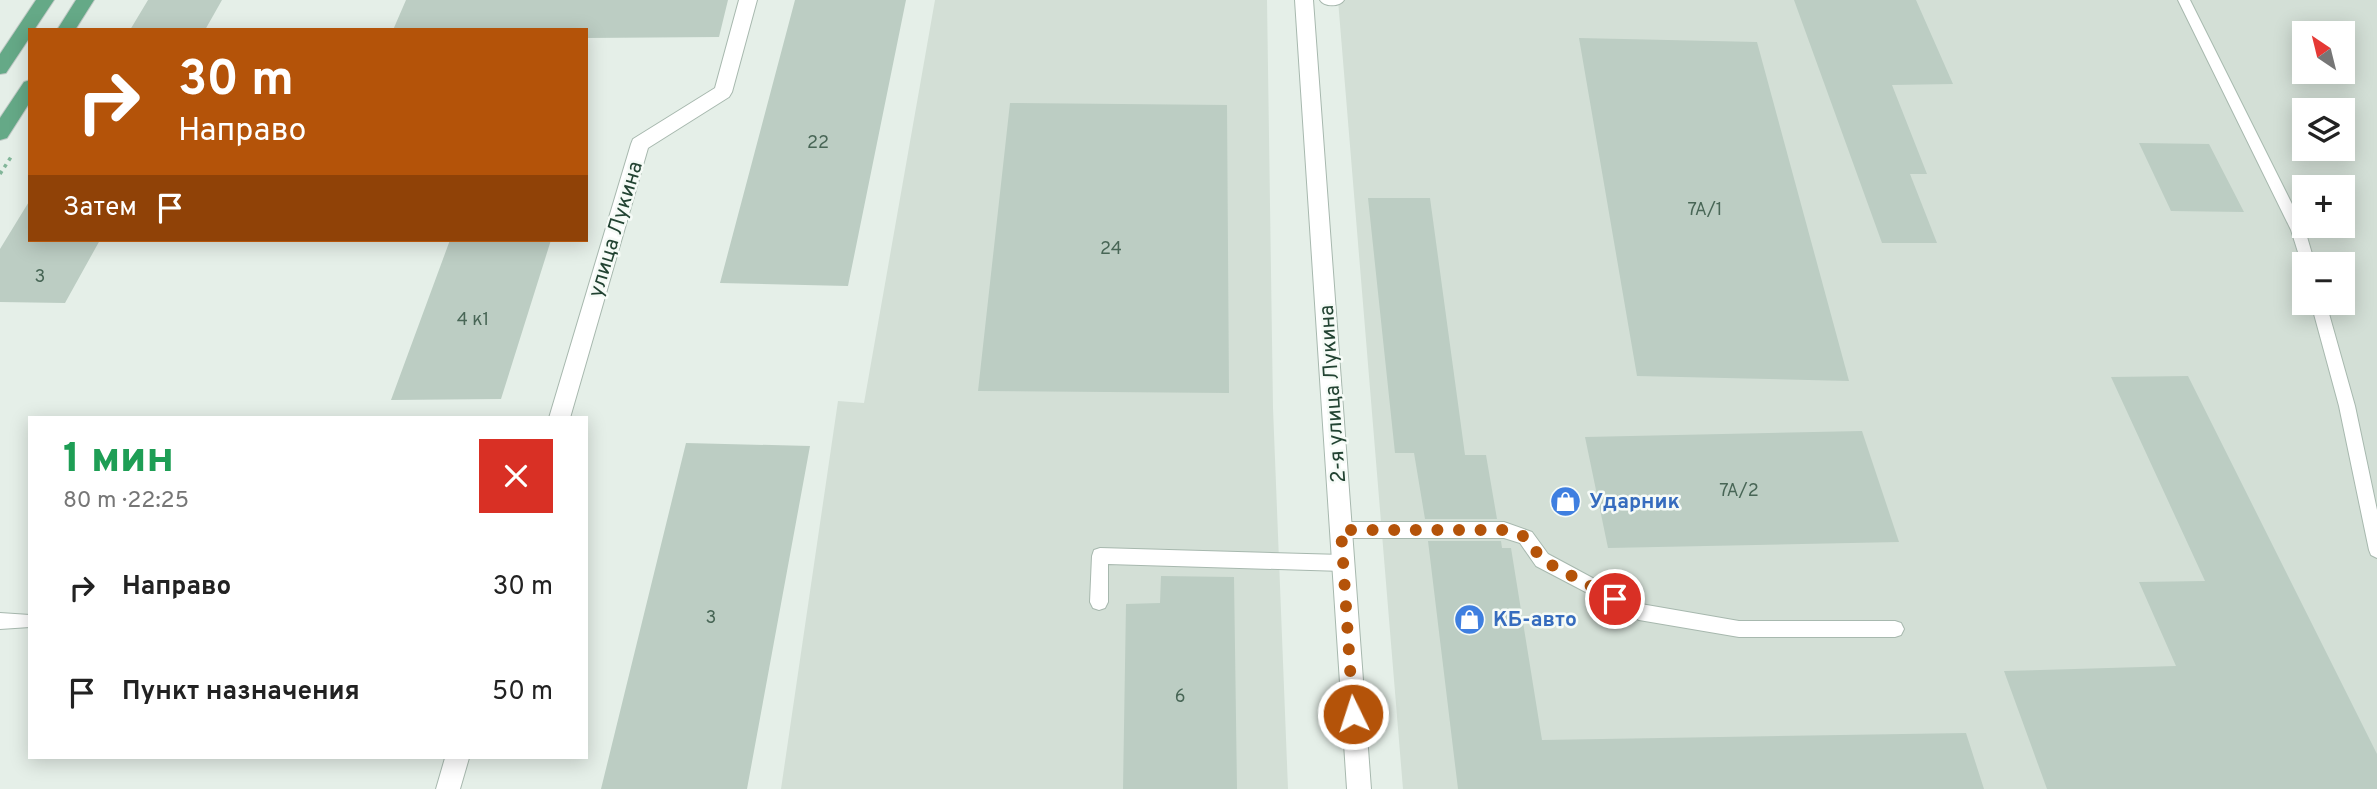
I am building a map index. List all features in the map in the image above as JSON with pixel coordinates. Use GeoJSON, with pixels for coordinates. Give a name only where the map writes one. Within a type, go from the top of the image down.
{"type":"FeatureCollection","features":[{"type":"Feature","properties":{"kind":"main road"},"geometry":{"type":"LineString","coordinates":[[0,68],[45,0]]}},
{"type":"Feature","properties":{"kind":"main road"},"geometry":{"type":"LineString","coordinates":[[67,28],[85,0]]}},
{"type":"Feature","properties":{"kind":"main road"},"geometry":{"type":"LineString","coordinates":[[0,133],[24,104]]}},
{"type":"Feature","properties":{"kind":"street","name":"улица Лукина"},"geometry":{"type":"LineString","coordinates":[[560,416],[640,144],[723,92],[748,0]]}},
{"type":"Feature","properties":{"kind":"street","name":"2-я улица Лукина"},"geometry":{"type":"LineString","coordinates":[[1304,0],[1359,789]]}},
{"type":"Feature","properties":{"kind":"street"},"geometry":{"type":"LineString","coordinates":[[448,789],[457,759]]}},
{"type":"Feature","properties":{"kind":"lane"},"geometry":{"type":"LineString","coordinates":[[1326,0],[1338,0]]}},
{"type":"Feature","properties":{"kind":"lane"},"geometry":{"type":"LineString","coordinates":[[2184,0],[2298,230],[2304,252]]}},
{"type":"Feature","properties":{"kind":"lane"},"geometry":{"type":"LineString","coordinates":[[2322,315],[2347,406],[2377,550]]}},
{"type":"Feature","properties":{"kind":"lane"},"geometry":{"type":"LineString","coordinates":[[1341,530],[1504,530],[1526,537],[1542,560],[1639,612],[1739,629],[1895,629]]}},
{"type":"Feature","properties":{"kind":"lane"},"geometry":{"type":"LineString","coordinates":[[1099,602],[1100,556],[1343,563]]}},
{"type":"Feature","properties":{"kind":"lane"},"geometry":{"type":"LineString","coordinates":[[0,621],[25,621]]}},
{"type":"Feature","properties":{"kind":"shaded area"},"geometry":{"type":"Polygon","coordinates":[[[935,0],[1267,0],[1273,408],[1288,789],[781,789],[838,401],[864,403],[935,0]]]}},
{"type":"Feature","properties":{"kind":"shaded area"},"geometry":{"type":"Polygon","coordinates":[[[1338,0],[2377,0],[2377,789],[1403,789],[1338,0]]]}},
{"type":"Feature","properties":{"kind":"building"},"geometry":{"type":"Polygon","coordinates":[[[148,0],[222,0],[206,28],[131,28],[148,0]]]}},
{"type":"Feature","properties":{"kind":"building"},"geometry":{"type":"Polygon","coordinates":[[[406,0],[728,0],[719,37],[588,38],[588,28],[394,28],[406,0]]]}},
{"type":"Feature","properties":{"kind":"building"},"geometry":{"type":"Polygon","coordinates":[[[795,0],[906,0],[848,286],[720,283],[795,0]]]}},
{"type":"Feature","properties":{"kind":"building"},"geometry":{"type":"Polygon","coordinates":[[[1794,0],[1916,0],[1953,84],[1892,85],[1927,174],[1910,174],[1937,243],[1882,243],[1794,0]]]}},
{"type":"Feature","properties":{"kind":"building"},"geometry":{"type":"Polygon","coordinates":[[[1579,38],[1757,42],[1849,381],[1637,376],[1579,38]]]}},
{"type":"Feature","properties":{"kind":"building"},"geometry":{"type":"Polygon","coordinates":[[[1010,103],[1227,105],[1229,393],[978,391],[1010,103]]]}},
{"type":"Feature","properties":{"kind":"building"},"geometry":{"type":"Polygon","coordinates":[[[2139,143],[2209,144],[2244,212],[2171,211],[2139,143]]]}},
{"type":"Feature","properties":{"kind":"building"},"geometry":{"type":"Polygon","coordinates":[[[1368,198],[1430,198],[1465,455],[1486,455],[1497,519],[1425,519],[1414,453],[1395,453],[1368,198]]]}},
{"type":"Feature","properties":{"kind":"building"},"geometry":{"type":"Polygon","coordinates":[[[28,203],[28,242],[99,242],[65,303],[0,302],[0,249],[28,203]]]}},
{"type":"Feature","properties":{"kind":"building"},"geometry":{"type":"Polygon","coordinates":[[[449,242],[550,242],[501,399],[391,400],[449,242]]]}},
{"type":"Feature","properties":{"kind":"building"},"geometry":{"type":"Polygon","coordinates":[[[2188,376],[2377,754],[2377,789],[2047,789],[2004,671],[2176,666],[2139,582],[2205,581],[2111,377],[2188,376]]]}},
{"type":"Feature","properties":{"kind":"building"},"geometry":{"type":"Polygon","coordinates":[[[1862,431],[1899,542],[1608,548],[1585,437],[1862,431]]]}},
{"type":"Feature","properties":{"kind":"building"},"geometry":{"type":"Polygon","coordinates":[[[686,443],[810,446],[747,789],[601,789],[686,443]]]}},
{"type":"Feature","properties":{"kind":"building"},"geometry":{"type":"Polygon","coordinates":[[[1428,541],[1501,541],[1502,548],[1511,548],[1542,740],[1966,733],[1984,789],[1458,789],[1428,541]]]}},
{"type":"Feature","properties":{"kind":"building"},"geometry":{"type":"Polygon","coordinates":[[[1161,576],[1234,577],[1237,789],[1123,789],[1126,604],[1160,603],[1161,576]]]}},
{"type":"Feature","properties":{"kind":"place","name":"Ударник"},"geometry":{"type":"Point","coordinates":[1566,501]}},
{"type":"Feature","properties":{"kind":"place","name":"КБ-авто"},"geometry":{"type":"Point","coordinates":[1470,619]}},
{"type":"Feature","properties":{"kind":"route"},"geometry":{"type":"LineString","coordinates":[[1353,714],[1341,530],[1504,530],[1526,537],[1542,560],[1615,599]]}}]}
